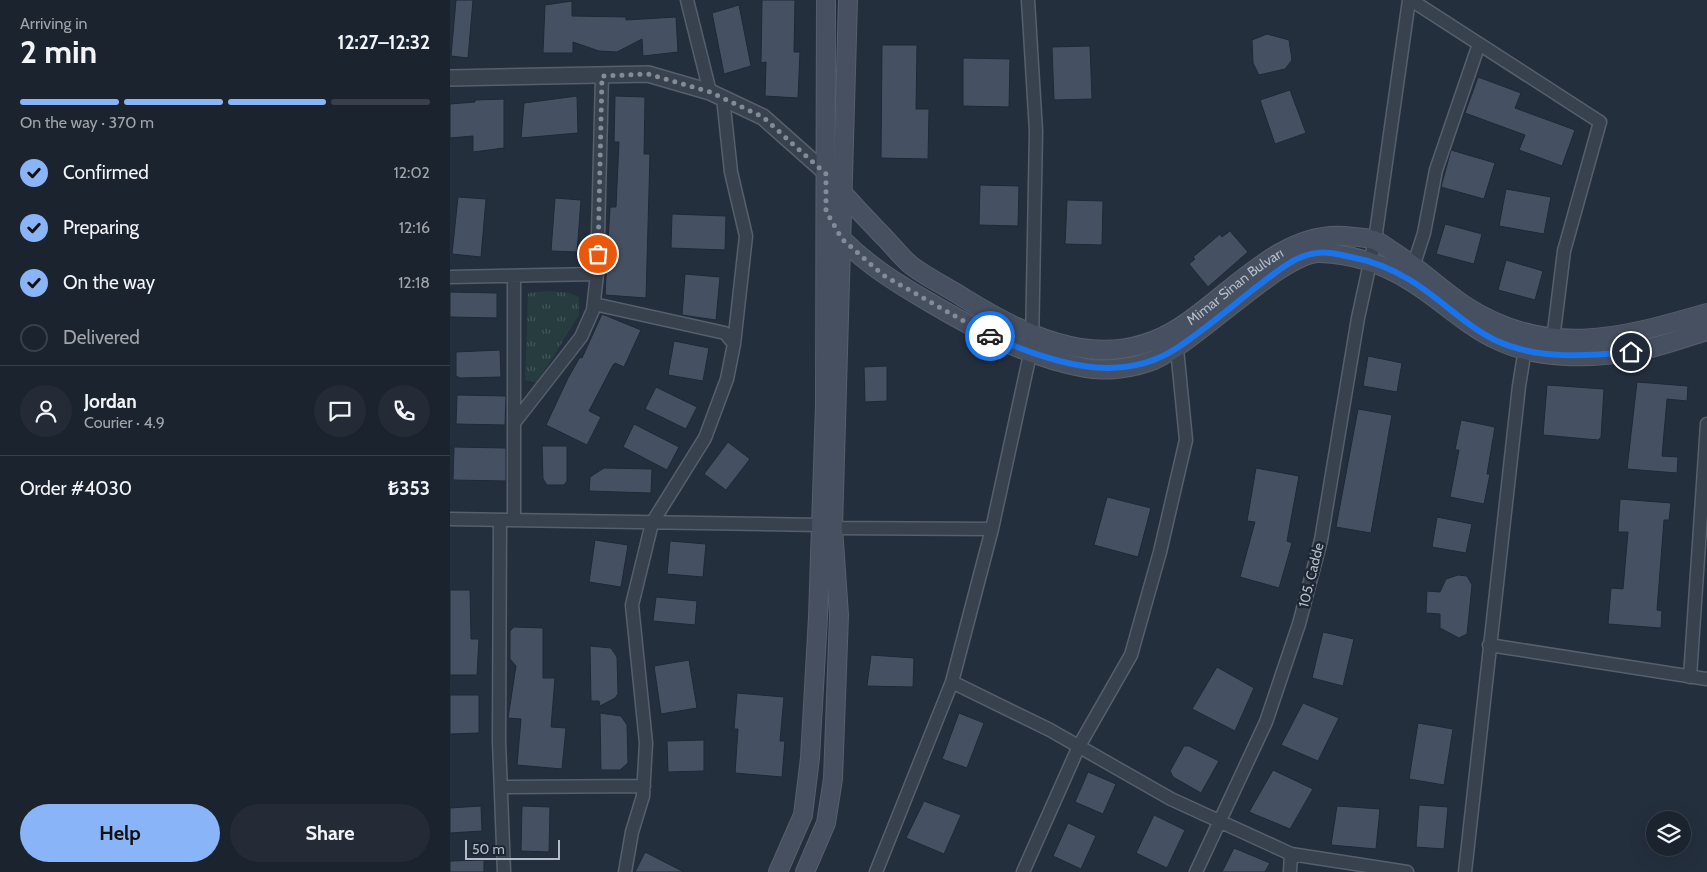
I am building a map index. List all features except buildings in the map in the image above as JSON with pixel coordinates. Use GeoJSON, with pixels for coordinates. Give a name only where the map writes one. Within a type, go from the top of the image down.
{"type":"FeatureCollection","features":[{"type":"Feature","properties":{"kind":"main road"},"geometry":{"type":"LineString","coordinates":[[804,872],[826,823],[833,779],[839,615],[827,527],[825,405],[826,0]]}},
{"type":"Feature","properties":{"kind":"main road"},"geometry":{"type":"LineString","coordinates":[[778,872],[803,816],[809,768],[818,617],[827,527],[842,239],[848,0]]}},
{"type":"Feature","properties":{"kind":"main road","name":"Mimar Sinan Bulvarı"},"geometry":{"type":"LineString","coordinates":[[826,174],[912,266],[978,306],[1032,335],[1078,349],[1133,348],[1159,340],[1182,326],[1284,249],[1314,238],[1341,236],[1375,240],[1414,264],[1464,305],[1520,333],[1553,340],[1607,337],[1655,328],[1707,313]]}},
{"type":"Feature","properties":{"kind":"main road","name":"Mimar Sinan Bulvarı"},"geometry":{"type":"LineString","coordinates":[[826,211],[842,239],[883,275],[976,330],[1031,354],[1087,368],[1122,368],[1152,361],[1177,348],[1272,276],[1300,258],[1317,252],[1372,262],[1411,281],[1460,318],[1498,341],[1546,354],[1582,356],[1631,352],[1707,331]]}},
{"type":"Feature","properties":{"kind":"street"},"geometry":{"type":"LineString","coordinates":[[625,872],[644,786],[646,743],[635,656],[632,605],[652,523],[705,438],[727,379],[734,344],[746,236],[716,95],[687,0]]}},
{"type":"Feature","properties":{"kind":"street"},"geometry":{"type":"LineString","coordinates":[[876,872],[952,682],[992,529],[1031,354],[1036,131],[1028,0]]}},
{"type":"Feature","properties":{"kind":"street"},"geometry":{"type":"LineString","coordinates":[[1410,0],[1600,122],[1564,251],[1553,340]]}},
{"type":"Feature","properties":{"kind":"street","name":"105. Cadde"},"geometry":{"type":"LineString","coordinates":[[1196,872],[1266,722],[1299,624],[1321,540],[1358,318],[1372,262],[1410,0]]}},
{"type":"Feature","properties":{"kind":"street"},"geometry":{"type":"LineString","coordinates":[[1414,264],[1424,234],[1436,170],[1479,44]]}},
{"type":"Feature","properties":{"kind":"street"},"geometry":{"type":"LineString","coordinates":[[450,78],[648,74],[716,95],[763,117],[826,174]]}},
{"type":"Feature","properties":{"kind":"street"},"geometry":{"type":"LineString","coordinates":[[514,423],[581,337],[594,304],[597,274],[602,76]]}},
{"type":"Feature","properties":{"kind":"street"},"geometry":{"type":"LineString","coordinates":[[450,277],[597,274]]}},
{"type":"Feature","properties":{"kind":"street"},"geometry":{"type":"LineString","coordinates":[[514,276],[514,520]]}},
{"type":"Feature","properties":{"kind":"street"},"geometry":{"type":"LineString","coordinates":[[594,304],[725,333],[734,344]]}},
{"type":"Feature","properties":{"kind":"street"},"geometry":{"type":"LineString","coordinates":[[1023,872],[1079,746],[1131,655],[1160,552],[1186,440],[1177,348]]}},
{"type":"Feature","properties":{"kind":"street"},"geometry":{"type":"LineString","coordinates":[[1465,872],[1519,386],[1526,349]]}},
{"type":"Feature","properties":{"kind":"street"},"geometry":{"type":"LineString","coordinates":[[1690,677],[1707,424]]}},
{"type":"Feature","properties":{"kind":"street"},"geometry":{"type":"LineString","coordinates":[[450,518],[992,529]]}},
{"type":"Feature","properties":{"kind":"street"},"geometry":{"type":"LineString","coordinates":[[500,520],[499,742],[504,872]]}},
{"type":"Feature","properties":{"kind":"street"},"geometry":{"type":"LineString","coordinates":[[1489,645],[1707,679]]}},
{"type":"Feature","properties":{"kind":"street"},"geometry":{"type":"LineString","coordinates":[[952,682],[1079,746],[1171,799],[1291,854],[1407,872]]}},
{"type":"Feature","properties":{"kind":"street"},"geometry":{"type":"LineString","coordinates":[[501,787],[644,786]]}},
{"type":"Feature","properties":{"kind":"street"},"geometry":{"type":"LineString","coordinates":[[1290,872],[1291,854]]}},
{"type":"Feature","properties":{"kind":"green space"},"geometry":{"type":"Polygon","coordinates":[[[549,291],[570,293],[579,297],[579,315],[537,383],[525,380],[528,293],[549,291]]]}},
{"type":"Feature","properties":{"kind":"way so far"},"geometry":{"type":"LineString","coordinates":[[598,254],[602,76],[648,74],[710,92],[763,117],[826,174],[826,211],[842,239],[883,275],[976,330],[990,336]]}},
{"type":"Feature","properties":{"kind":"route"},"geometry":{"type":"LineString","coordinates":[[990,336],[1031,354],[1087,368],[1122,368],[1152,361],[1177,348],[1272,276],[1300,258],[1317,252],[1344,255],[1372,262],[1411,281],[1460,318],[1498,341],[1546,354],[1582,356],[1631,352]]}}]}
